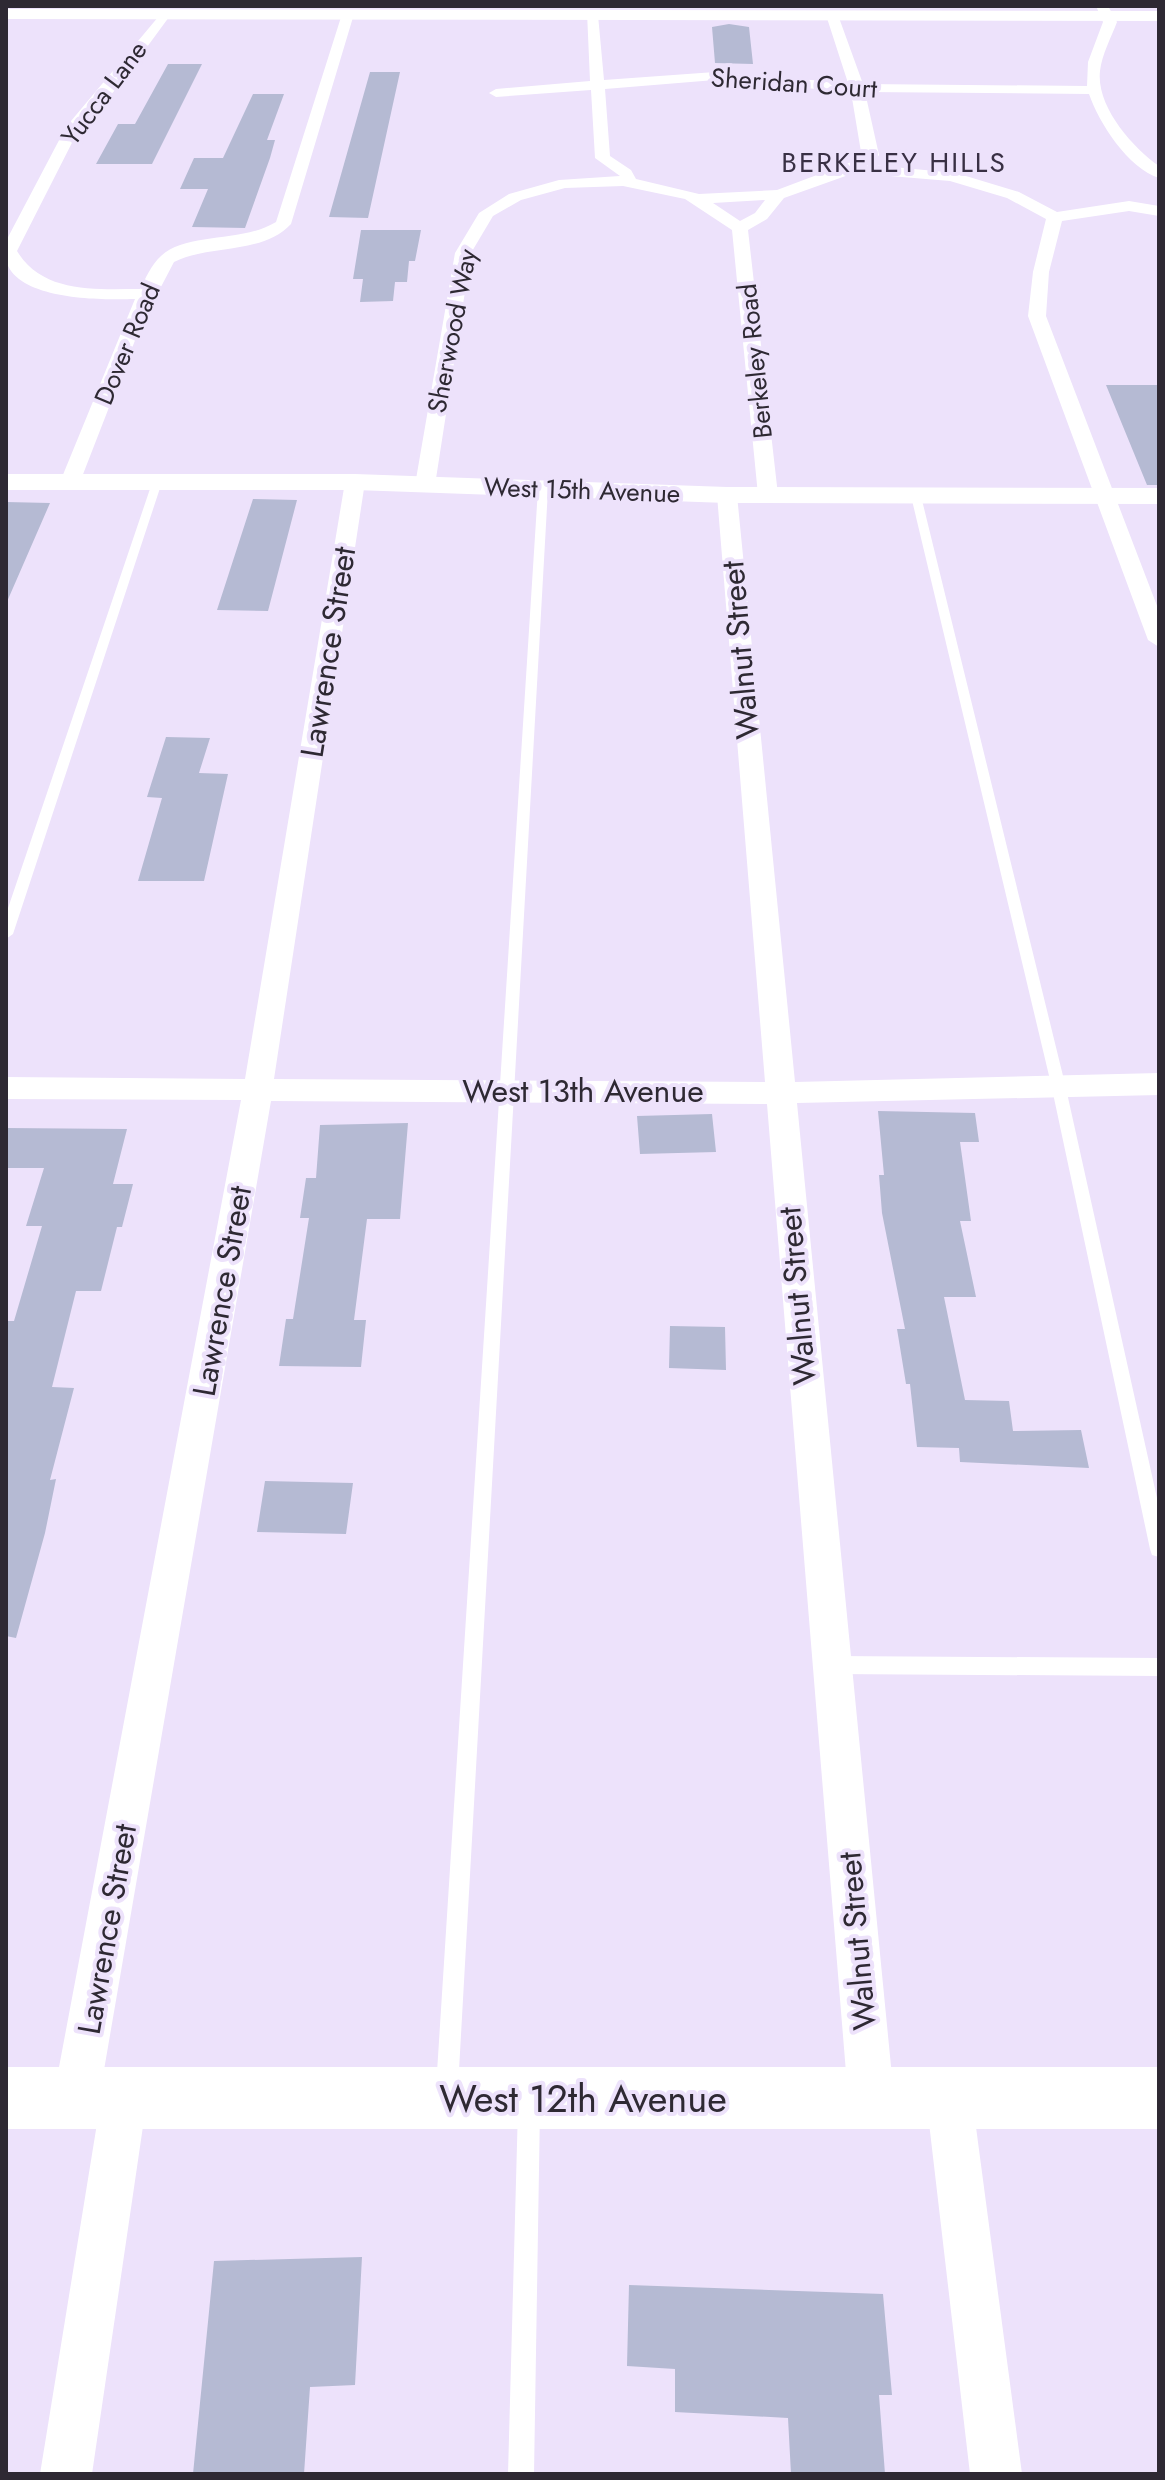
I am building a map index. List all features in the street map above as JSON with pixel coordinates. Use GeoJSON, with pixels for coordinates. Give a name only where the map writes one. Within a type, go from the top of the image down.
{"type":"FeatureCollection","features":[{"type":"Feature","properties":{"kind":"street"},"geometry":{"type":"LineString","coordinates":[[6,14],[164,14],[222,10],[592,15],[1106,11],[1159,16]]}},
{"type":"Feature","properties":{"kind":"street"},"geometry":{"type":"LineString","coordinates":[[1106,11],[1105,37],[1095,57],[1094,90],[1119,136],[1159,173]]}},
{"type":"Feature","properties":{"kind":"street","name":"Yucca Lane"},"geometry":{"type":"LineString","coordinates":[[146,294],[103,293],[46,285],[32,280],[14,265],[9,251],[73,127],[112,85],[164,14]]}},
{"type":"Feature","properties":{"kind":"street","name":"Dover Road"},"geometry":{"type":"LineString","coordinates":[[70,482],[146,294],[165,259],[186,250],[267,237],[283,224],[348,14]]}},
{"type":"Feature","properties":{"kind":"street"},"geometry":{"type":"LineString","coordinates":[[592,15],[603,158]]}},
{"type":"Feature","properties":{"kind":"street"},"geometry":{"type":"LineString","coordinates":[[696,199],[778,195],[868,161],[871,155],[857,88],[832,15]]}},
{"type":"Feature","properties":{"kind":"street","name":"Sheridan Court"},"geometry":{"type":"LineString","coordinates":[[496,93],[715,76],[857,88],[1094,90]]}},
{"type":"Feature","properties":{"kind":"street"},"geometry":{"type":"LineString","coordinates":[[603,158],[626,173],[629,181]]}},
{"type":"Feature","properties":{"kind":"street"},"geometry":{"type":"LineString","coordinates":[[564,183],[603,158]]}},
{"type":"Feature","properties":{"kind":"street"},"geometry":{"type":"LineString","coordinates":[[852,168],[951,176],[1013,195],[1055,217],[1157,203]]}},
{"type":"Feature","properties":{"kind":"street","name":"Sherwood Way"},"geometry":{"type":"LineString","coordinates":[[425,485],[463,253],[487,213],[515,197],[564,183],[629,181],[696,199],[740,228]]}},
{"type":"Feature","properties":{"kind":"street"},"geometry":{"type":"LineString","coordinates":[[740,228],[761,216],[778,195]]}},
{"type":"Feature","properties":{"kind":"street"},"geometry":{"type":"LineString","coordinates":[[1055,217],[1041,272],[1037,316],[1159,640]]}},
{"type":"Feature","properties":{"kind":"street","name":"Berkeley Road"},"geometry":{"type":"LineString","coordinates":[[740,228],[768,495]]}},
{"type":"Feature","properties":{"kind":"street","name":"West 15th Avenue"},"geometry":{"type":"LineString","coordinates":[[6,482],[355,482],[727,495],[1159,496]]}},
{"type":"Feature","properties":{"kind":"street","name":"Lawrence Street"},"geometry":{"type":"LineString","coordinates":[[66,2474],[100,2099],[355,482]]}},
{"type":"Feature","properties":{"kind":"street","name":"Walnut Street"},"geometry":{"type":"LineString","coordinates":[[727,495],[778,1093],[871,2097]]}},
{"type":"Feature","properties":{"kind":"street","name":"West 13th Avenue"},"geometry":{"type":"LineString","coordinates":[[6,1088],[778,1093],[1159,1084]]}},
{"type":"Feature","properties":{"kind":"street"},"geometry":{"type":"LineString","coordinates":[[949,2097],[996,2474]]}},
{"type":"Feature","properties":{"kind":"street","name":"West 12th Avenue"},"geometry":{"type":"LineString","coordinates":[[6,2098],[1159,2098]]}},
{"type":"Feature","properties":{"kind":"lane"},"geometry":{"type":"LineString","coordinates":[[6,934],[157,482]]}},
{"type":"Feature","properties":{"kind":"lane"},"geometry":{"type":"LineString","coordinates":[[446,2100],[543,489]]}},
{"type":"Feature","properties":{"kind":"lane"},"geometry":{"type":"LineString","coordinates":[[916,496],[1058,1084],[1159,1549]]}},
{"type":"Feature","properties":{"kind":"lane"},"geometry":{"type":"LineString","coordinates":[[832,1665],[1159,1667]]}},
{"type":"Feature","properties":{"kind":"lane"},"geometry":{"type":"LineString","coordinates":[[521,2474],[529,2098]]}},
{"type":"Feature","properties":{"kind":"building"},"geometry":{"type":"Polygon","coordinates":[[[729,24],[749,27],[753,64],[715,63],[712,27],[729,24]]]}},
{"type":"Feature","properties":{"kind":"building"},"geometry":{"type":"Polygon","coordinates":[[[168,64],[202,64],[152,164],[96,164],[118,124],[135,124],[168,64]]]}},
{"type":"Feature","properties":{"kind":"building"},"geometry":{"type":"Polygon","coordinates":[[[370,72],[400,72],[368,218],[329,217],[370,72]]]}},
{"type":"Feature","properties":{"kind":"building"},"geometry":{"type":"Polygon","coordinates":[[[253,94],[284,94],[267,140],[275,140],[270,158],[245,228],[192,227],[208,189],[180,189],[194,158],[223,158],[253,94]]]}},
{"type":"Feature","properties":{"kind":"building"},"geometry":{"type":"Polygon","coordinates":[[[361,230],[421,230],[415,261],[409,261],[407,282],[395,282],[393,301],[360,302],[363,279],[353,279],[361,230]]]}},
{"type":"Feature","properties":{"kind":"building"},"geometry":{"type":"Polygon","coordinates":[[[1106,385],[1159,385],[1159,485],[1147,485],[1106,385]]]}},
{"type":"Feature","properties":{"kind":"building"},"geometry":{"type":"Polygon","coordinates":[[[253,499],[297,500],[268,611],[217,610],[253,499]]]}},
{"type":"Feature","properties":{"kind":"building"},"geometry":{"type":"Polygon","coordinates":[[[6,502],[50,503],[6,604],[6,502]]]}},
{"type":"Feature","properties":{"kind":"building"},"geometry":{"type":"Polygon","coordinates":[[[166,737],[210,738],[199,773],[228,774],[204,881],[138,881],[162,798],[147,797],[166,737]]]}},
{"type":"Feature","properties":{"kind":"building"},"geometry":{"type":"Polygon","coordinates":[[[878,1111],[975,1113],[979,1142],[960,1142],[971,1221],[960,1221],[976,1297],[944,1297],[965,1400],[1009,1401],[1013,1431],[1081,1430],[1089,1468],[960,1462],[959,1448],[917,1447],[910,1384],[906,1384],[897,1329],[905,1329],[882,1213],[879,1175],[884,1175],[878,1111]]]}},
{"type":"Feature","properties":{"kind":"building"},"geometry":{"type":"Polygon","coordinates":[[[712,1114],[716,1152],[640,1154],[637,1116],[712,1114]]]}},
{"type":"Feature","properties":{"kind":"building"},"geometry":{"type":"Polygon","coordinates":[[[408,1123],[400,1219],[367,1219],[354,1320],[366,1320],[361,1367],[279,1366],[286,1319],[293,1319],[309,1218],[300,1218],[306,1178],[316,1178],[320,1125],[408,1123]]]}},
{"type":"Feature","properties":{"kind":"building"},"geometry":{"type":"Polygon","coordinates":[[[6,1128],[127,1129],[113,1184],[133,1184],[122,1227],[117,1227],[101,1291],[76,1291],[52,1387],[74,1388],[50,1480],[56,1479],[45,1533],[16,1638],[6,1636],[6,1321],[14,1321],[42,1226],[26,1226],[44,1168],[6,1168],[6,1128]]]}},
{"type":"Feature","properties":{"kind":"building"},"geometry":{"type":"Polygon","coordinates":[[[670,1326],[725,1327],[726,1370],[669,1368],[670,1326]]]}},
{"type":"Feature","properties":{"kind":"building"},"geometry":{"type":"Polygon","coordinates":[[[265,1481],[353,1483],[346,1534],[257,1532],[265,1481]]]}},
{"type":"Feature","properties":{"kind":"building"},"geometry":{"type":"Polygon","coordinates":[[[362,2257],[355,2385],[310,2387],[304,2474],[193,2474],[214,2261],[362,2257]]]}},
{"type":"Feature","properties":{"kind":"building"},"geometry":{"type":"Polygon","coordinates":[[[629,2285],[883,2294],[892,2395],[879,2395],[885,2474],[791,2474],[788,2418],[675,2412],[675,2369],[627,2366],[629,2285]]]}},
{"type":"Feature","properties":{"kind":"district","name":"BERKELEY HILLS"},"geometry":{"type":"Point","coordinates":[894,162]}}]}
